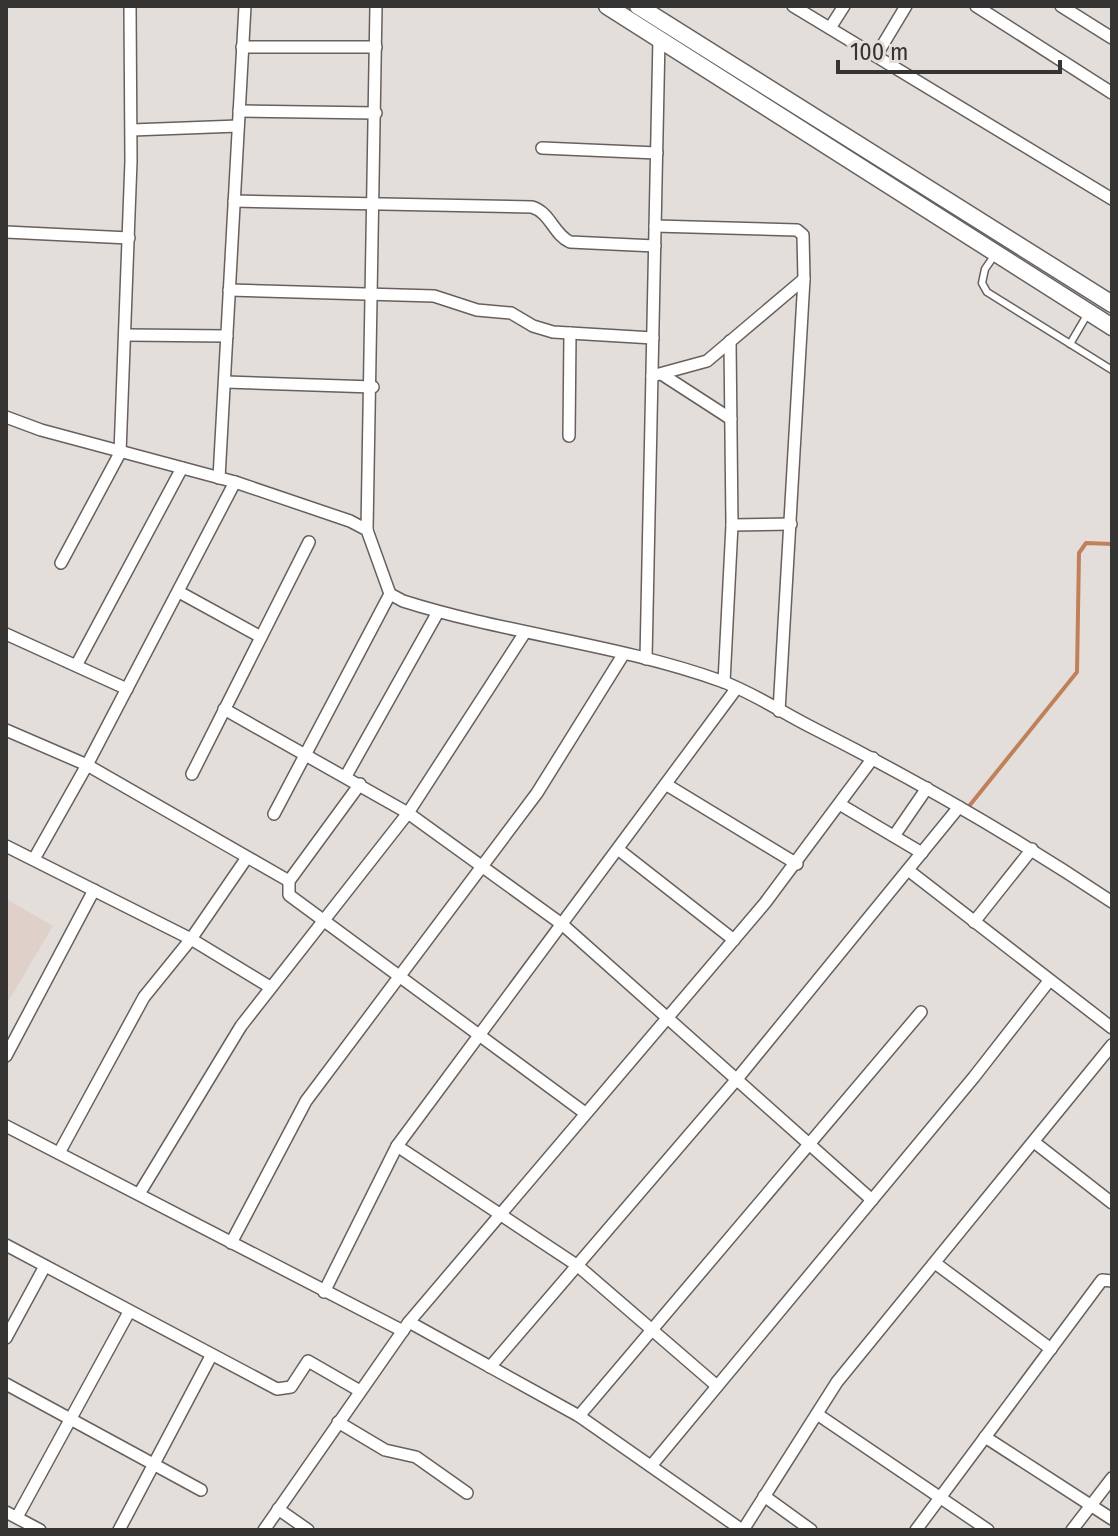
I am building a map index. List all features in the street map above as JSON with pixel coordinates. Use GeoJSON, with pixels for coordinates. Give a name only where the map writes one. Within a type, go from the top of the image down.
{"type":"FeatureCollection","features":[{"type":"Feature","properties":{"kind":"street"},"geometry":{"type":"LineString","coordinates":[[61,563],[120,453],[127,335],[132,130],[130,6]]}},
{"type":"Feature","properties":{"kind":"street"},"geometry":{"type":"LineString","coordinates":[[219,478],[245,6]]}},
{"type":"Feature","properties":{"kind":"street"},"geometry":{"type":"LineString","coordinates":[[274,814],[390,594],[367,530],[373,387],[376,6]]}},
{"type":"Feature","properties":{"kind":"street"},"geometry":{"type":"LineString","coordinates":[[607,6],[1112,327]]}},
{"type":"Feature","properties":{"kind":"street"},"geometry":{"type":"LineString","coordinates":[[638,6],[1112,304]]}},
{"type":"Feature","properties":{"kind":"street"},"geometry":{"type":"LineString","coordinates":[[794,6],[1112,199]]}},
{"type":"Feature","properties":{"kind":"street"},"geometry":{"type":"LineString","coordinates":[[830,28],[844,6]]}},
{"type":"Feature","properties":{"kind":"street"},"geometry":{"type":"LineString","coordinates":[[876,56],[906,6]]}},
{"type":"Feature","properties":{"kind":"street"},"geometry":{"type":"LineString","coordinates":[[976,6],[1112,93]]}},
{"type":"Feature","properties":{"kind":"street"},"geometry":{"type":"LineString","coordinates":[[1061,6],[1112,38]]}},
{"type":"Feature","properties":{"kind":"street"},"geometry":{"type":"LineString","coordinates":[[646,659],[658,376],[653,338],[659,38]]}},
{"type":"Feature","properties":{"kind":"street"},"geometry":{"type":"LineString","coordinates":[[242,47],[376,47]]}},
{"type":"Feature","properties":{"kind":"street"},"geometry":{"type":"LineString","coordinates":[[239,111],[376,113]]}},
{"type":"Feature","properties":{"kind":"street"},"geometry":{"type":"LineString","coordinates":[[132,130],[238,126]]}},
{"type":"Feature","properties":{"kind":"street"},"geometry":{"type":"LineString","coordinates":[[542,148],[657,153]]}},
{"type":"Feature","properties":{"kind":"street"},"geometry":{"type":"LineString","coordinates":[[234,201],[375,201],[532,207],[545,214],[563,239],[570,242],[655,246]]}},
{"type":"Feature","properties":{"kind":"street"},"geometry":{"type":"LineString","coordinates":[[655,226],[797,230],[803,235],[804,279],[779,711]]}},
{"type":"Feature","properties":{"kind":"street"},"geometry":{"type":"LineString","coordinates":[[6,232],[129,238]]}},
{"type":"Feature","properties":{"kind":"street"},"geometry":{"type":"LineString","coordinates":[[658,376],[707,361],[804,279]]}},
{"type":"Feature","properties":{"kind":"street"},"geometry":{"type":"LineString","coordinates":[[229,290],[442,297],[477,310],[511,313],[541,329],[653,338]]}},
{"type":"Feature","properties":{"kind":"street"},"geometry":{"type":"LineString","coordinates":[[569,436],[570,333]]}},
{"type":"Feature","properties":{"kind":"street"},"geometry":{"type":"LineString","coordinates":[[127,335],[227,336]]}},
{"type":"Feature","properties":{"kind":"street"},"geometry":{"type":"LineString","coordinates":[[724,682],[732,525],[730,341]]}},
{"type":"Feature","properties":{"kind":"street"},"geometry":{"type":"LineString","coordinates":[[658,376],[731,419]]}},
{"type":"Feature","properties":{"kind":"street"},"geometry":{"type":"LineString","coordinates":[[226,382],[373,387]]}},
{"type":"Feature","properties":{"kind":"street"},"geometry":{"type":"LineString","coordinates":[[6,417],[120,453],[235,482],[367,530]]}},
{"type":"Feature","properties":{"kind":"street"},"geometry":{"type":"LineString","coordinates":[[77,664],[182,468]]}},
{"type":"Feature","properties":{"kind":"street"},"geometry":{"type":"LineString","coordinates":[[34,859],[87,765],[235,482]]}},
{"type":"Feature","properties":{"kind":"street"},"geometry":{"type":"LineString","coordinates":[[732,525],[791,524]]}},
{"type":"Feature","properties":{"kind":"street"},"geometry":{"type":"LineString","coordinates":[[192,774],[309,542]]}},
{"type":"Feature","properties":{"kind":"street"},"geometry":{"type":"LineString","coordinates":[[179,592],[261,637]]}},
{"type":"Feature","properties":{"kind":"street"},"geometry":{"type":"LineString","coordinates":[[390,594],[438,612],[524,634],[646,659],[724,682],[927,788],[1032,849],[1112,902]]}},
{"type":"Feature","properties":{"kind":"street"},"geometry":{"type":"LineString","coordinates":[[346,776],[438,612]]}},
{"type":"Feature","properties":{"kind":"street"},"geometry":{"type":"LineString","coordinates":[[6,634],[127,689]]}},
{"type":"Feature","properties":{"kind":"street"},"geometry":{"type":"LineString","coordinates":[[139,1194],[221,1055],[270,987],[408,813],[524,634]]}},
{"type":"Feature","properties":{"kind":"street"},"geometry":{"type":"LineString","coordinates":[[231,1243],[306,1101],[402,978],[537,793],[623,655]]}},
{"type":"Feature","properties":{"kind":"street"},"geometry":{"type":"LineString","coordinates":[[324,1292],[397,1146],[736,689]]}},
{"type":"Feature","properties":{"kind":"street"},"geometry":{"type":"LineString","coordinates":[[224,709],[408,813],[563,925],[666,1019],[811,1142],[872,1200]]}},
{"type":"Feature","properties":{"kind":"street"},"geometry":{"type":"LineString","coordinates":[[6,730],[87,765],[289,881]]}},
{"type":"Feature","properties":{"kind":"street"},"geometry":{"type":"LineString","coordinates":[[264,1530],[406,1327],[797,864],[873,758]]}},
{"type":"Feature","properties":{"kind":"street"},"geometry":{"type":"LineString","coordinates":[[360,784],[289,881],[289,895],[585,1113]]}},
{"type":"Feature","properties":{"kind":"street"},"geometry":{"type":"LineString","coordinates":[[667,785],[797,864]]}},
{"type":"Feature","properties":{"kind":"street"},"geometry":{"type":"LineString","coordinates":[[894,836],[927,788]]}},
{"type":"Feature","properties":{"kind":"street"},"geometry":{"type":"LineString","coordinates":[[841,805],[922,853]]}},
{"type":"Feature","properties":{"kind":"street"},"geometry":{"type":"LineString","coordinates":[[490,1367],[737,1079],[959,807]]}},
{"type":"Feature","properties":{"kind":"street"},"geometry":{"type":"LineString","coordinates":[[6,846],[191,939],[270,987]]}},
{"type":"Feature","properties":{"kind":"street"},"geometry":{"type":"LineString","coordinates":[[974,922],[1032,849]]}},
{"type":"Feature","properties":{"kind":"street"},"geometry":{"type":"LineString","coordinates":[[619,850],[734,940]]}},
{"type":"Feature","properties":{"kind":"street"},"geometry":{"type":"LineString","coordinates":[[59,1153],[137,1008],[191,939],[246,859]]}},
{"type":"Feature","properties":{"kind":"street"},"geometry":{"type":"LineString","coordinates":[[908,870],[1112,1028]]}},
{"type":"Feature","properties":{"kind":"street"},"geometry":{"type":"LineString","coordinates":[[6,1056],[94,890]]}},
{"type":"Feature","properties":{"kind":"street"},"geometry":{"type":"LineString","coordinates":[[651,1466],[1049,981]]}},
{"type":"Feature","properties":{"kind":"street"},"geometry":{"type":"LineString","coordinates":[[579,1416],[921,1012]]}},
{"type":"Feature","properties":{"kind":"street"},"geometry":{"type":"LineString","coordinates":[[6,1126],[324,1292],[490,1367],[579,1416],[743,1530],[837,1382],[1112,1045]]}},
{"type":"Feature","properties":{"kind":"street"},"geometry":{"type":"LineString","coordinates":[[1034,1142],[1112,1203]]}},
{"type":"Feature","properties":{"kind":"street"},"geometry":{"type":"LineString","coordinates":[[397,1146],[578,1266],[717,1386]]}},
{"type":"Feature","properties":{"kind":"street"},"geometry":{"type":"LineString","coordinates":[[6,1245],[277,1389],[291,1387],[308,1361],[315,1362],[360,1391]]}},
{"type":"Feature","properties":{"kind":"street"},"geometry":{"type":"LineString","coordinates":[[935,1263],[1051,1349]]}},
{"type":"Feature","properties":{"kind":"street"},"geometry":{"type":"LineString","coordinates":[[6,1338],[45,1266]]}},
{"type":"Feature","properties":{"kind":"street"},"geometry":{"type":"LineString","coordinates":[[916,1530],[1102,1280],[1112,1281]]}},
{"type":"Feature","properties":{"kind":"street"},"geometry":{"type":"LineString","coordinates":[[40,1530],[11,1514],[71,1418],[129,1312]]}},
{"type":"Feature","properties":{"kind":"street"},"geometry":{"type":"LineString","coordinates":[[119,1530],[211,1356]]}},
{"type":"Feature","properties":{"kind":"street"},"geometry":{"type":"LineString","coordinates":[[6,1384],[201,1490]]}},
{"type":"Feature","properties":{"kind":"street"},"geometry":{"type":"LineString","coordinates":[[817,1414],[988,1530]]}},
{"type":"Feature","properties":{"kind":"street"},"geometry":{"type":"LineString","coordinates":[[338,1422],[385,1450],[416,1457],[467,1493]]}},
{"type":"Feature","properties":{"kind":"street"},"geometry":{"type":"LineString","coordinates":[[985,1437],[1112,1519]]}},
{"type":"Feature","properties":{"kind":"street"},"geometry":{"type":"LineString","coordinates":[[1072,1530],[1112,1478]]}},
{"type":"Feature","properties":{"kind":"street"},"geometry":{"type":"LineString","coordinates":[[764,1496],[811,1530]]}},
{"type":"Feature","properties":{"kind":"street"},"geometry":{"type":"LineString","coordinates":[[278,1509],[308,1530]]}},
{"type":"Feature","properties":{"kind":"lane"},"geometry":{"type":"LineString","coordinates":[[996,253],[985,269],[982,283],[987,292],[1112,370]]}},
{"type":"Feature","properties":{"kind":"lane"},"geometry":{"type":"LineString","coordinates":[[1070,344],[1089,312]]}},
{"type":"Feature","properties":{"kind":"shaded area"},"geometry":{"type":"Polygon","coordinates":[[[6,899],[53,926],[6,1005],[6,899]]]}},
{"type":"Feature","properties":{"kind":"waterway"},"geometry":{"type":"LineString","coordinates":[[970,805],[1077,672],[1079,553],[1086,543],[1112,544]]}}]}
